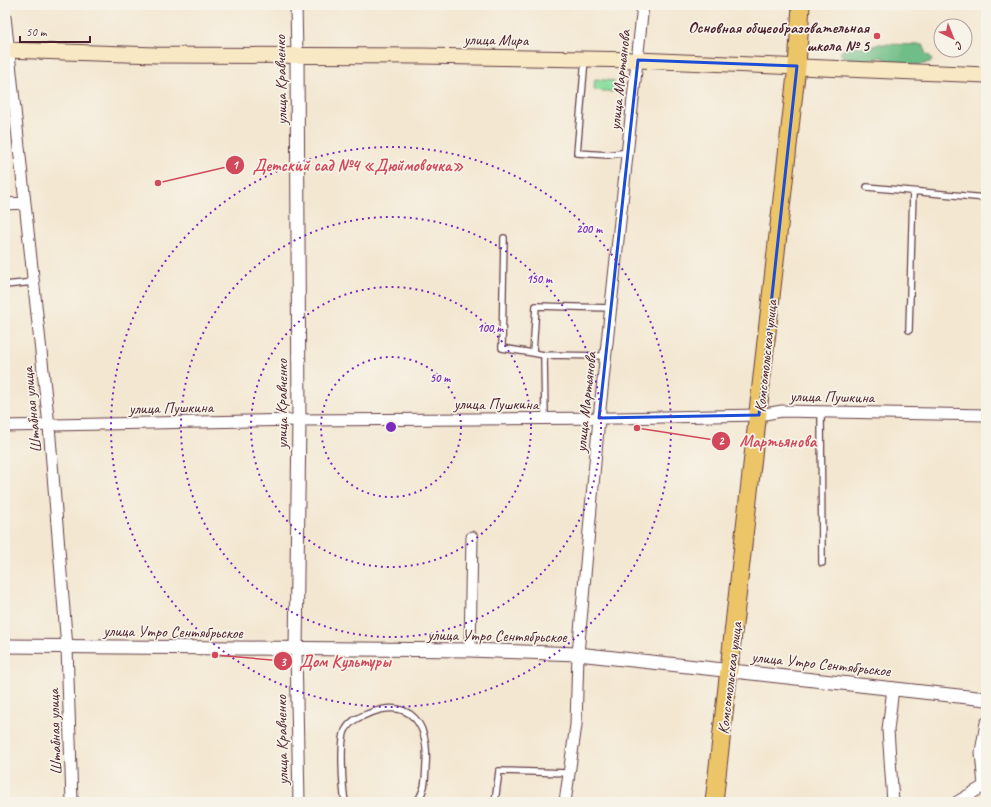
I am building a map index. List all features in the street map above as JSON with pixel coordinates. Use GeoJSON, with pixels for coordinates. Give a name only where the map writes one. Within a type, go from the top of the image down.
{"type":"FeatureCollection","features":[{"type":"Feature","properties":{"kind":"main road","name":"Комсомольская улица"},"geometry":{"type":"LineString","coordinates":[[714,802],[759,415],[797,66],[801,5]]}},
{"type":"Feature","properties":{"kind":"main road","name":"улица Мира"},"geometry":{"type":"LineString","coordinates":[[7,50],[156,55],[638,60],[986,75]]}},
{"type":"Feature","properties":{"kind":"street","name":"улица Кравченко"},"geometry":{"type":"LineString","coordinates":[[296,5],[299,420],[296,650],[300,802]]}},
{"type":"Feature","properties":{"kind":"street","name":"улица Мартьянова"},"geometry":{"type":"LineString","coordinates":[[565,802],[576,725],[578,654],[599,418],[612,308],[643,5]]}},
{"type":"Feature","properties":{"kind":"street","name":"Штабная улица"},"geometry":{"type":"LineString","coordinates":[[5,17],[7,50],[49,426],[67,647],[72,802]]}},
{"type":"Feature","properties":{"kind":"street"},"geometry":{"type":"LineString","coordinates":[[5,204],[25,203]]}},
{"type":"Feature","properties":{"kind":"street","name":"улица Пушкина"},"geometry":{"type":"LineString","coordinates":[[5,426],[299,420],[599,418],[759,415],[782,412],[821,411],[986,415]]}},
{"type":"Feature","properties":{"kind":"street"},"geometry":{"type":"LineString","coordinates":[[470,650],[472,537]]}},
{"type":"Feature","properties":{"kind":"street","name":"улица Утро Сентябрьское"},"geometry":{"type":"LineString","coordinates":[[5,646],[296,650],[470,650],[578,654],[986,699]]}},
{"type":"Feature","properties":{"kind":"street"},"geometry":{"type":"LineString","coordinates":[[892,802],[888,730],[893,688]]}},
{"type":"Feature","properties":{"kind":"street"},"geometry":{"type":"LineString","coordinates":[[957,802],[985,786],[981,752],[986,723]]}},
{"type":"Feature","properties":{"kind":"lane"},"geometry":{"type":"LineString","coordinates":[[585,59],[577,153],[608,155],[628,152]]}},
{"type":"Feature","properties":{"kind":"lane"},"geometry":{"type":"LineString","coordinates":[[867,187],[986,198]]}},
{"type":"Feature","properties":{"kind":"lane"},"geometry":{"type":"LineString","coordinates":[[909,330],[913,192]]}},
{"type":"Feature","properties":{"kind":"lane"},"geometry":{"type":"LineString","coordinates":[[504,238],[502,348],[544,355],[606,356]]}},
{"type":"Feature","properties":{"kind":"lane"},"geometry":{"type":"LineString","coordinates":[[5,285],[34,282]]}},
{"type":"Feature","properties":{"kind":"lane"},"geometry":{"type":"LineString","coordinates":[[533,353],[536,306],[612,308]]}},
{"type":"Feature","properties":{"kind":"lane"},"geometry":{"type":"LineString","coordinates":[[544,355],[545,418]]}},
{"type":"Feature","properties":{"kind":"lane"},"geometry":{"type":"LineString","coordinates":[[821,411],[822,563]]}},
{"type":"Feature","properties":{"kind":"lane"},"geometry":{"type":"LineString","coordinates":[[345,802],[342,788],[344,731],[354,719],[380,710],[392,708],[405,710],[414,718],[422,729],[424,736],[427,750],[425,791],[417,802]]}},
{"type":"Feature","properties":{"kind":"lane"},"geometry":{"type":"LineString","coordinates":[[495,802],[499,771],[568,773]]}},
{"type":"Feature","properties":{"kind":"highlighted area"},"geometry":{"type":"Polygon","coordinates":[[[638,60],[797,66],[759,415],[599,418],[638,60]]]}},
{"type":"Feature","properties":{"kind":"green space"},"geometry":{"type":"Polygon","coordinates":[[[879,44],[924,45],[925,53],[930,56],[932,61],[921,65],[893,64],[882,57],[854,61],[849,60],[840,53],[848,46],[867,47],[879,44]]]}},
{"type":"Feature","properties":{"kind":"green space"},"geometry":{"type":"Polygon","coordinates":[[[595,79],[614,81],[613,92],[594,90],[595,79]]]}},
{"type":"Feature","properties":{"kind":"place","name":"Основная общеобразовательная школа № 5"},"geometry":{"type":"Point","coordinates":[877,36]}},
{"type":"Feature","properties":{"kind":"place","name":"Детский сад №4 «Дюймовочка»"},"geometry":{"type":"Point","coordinates":[158,183]}},
{"type":"Feature","properties":{"kind":"place","name":"Мартьянова"},"geometry":{"type":"Point","coordinates":[637,428]}},
{"type":"Feature","properties":{"kind":"place","name":"Дом Культуры"},"geometry":{"type":"Point","coordinates":[215,655]}}]}
